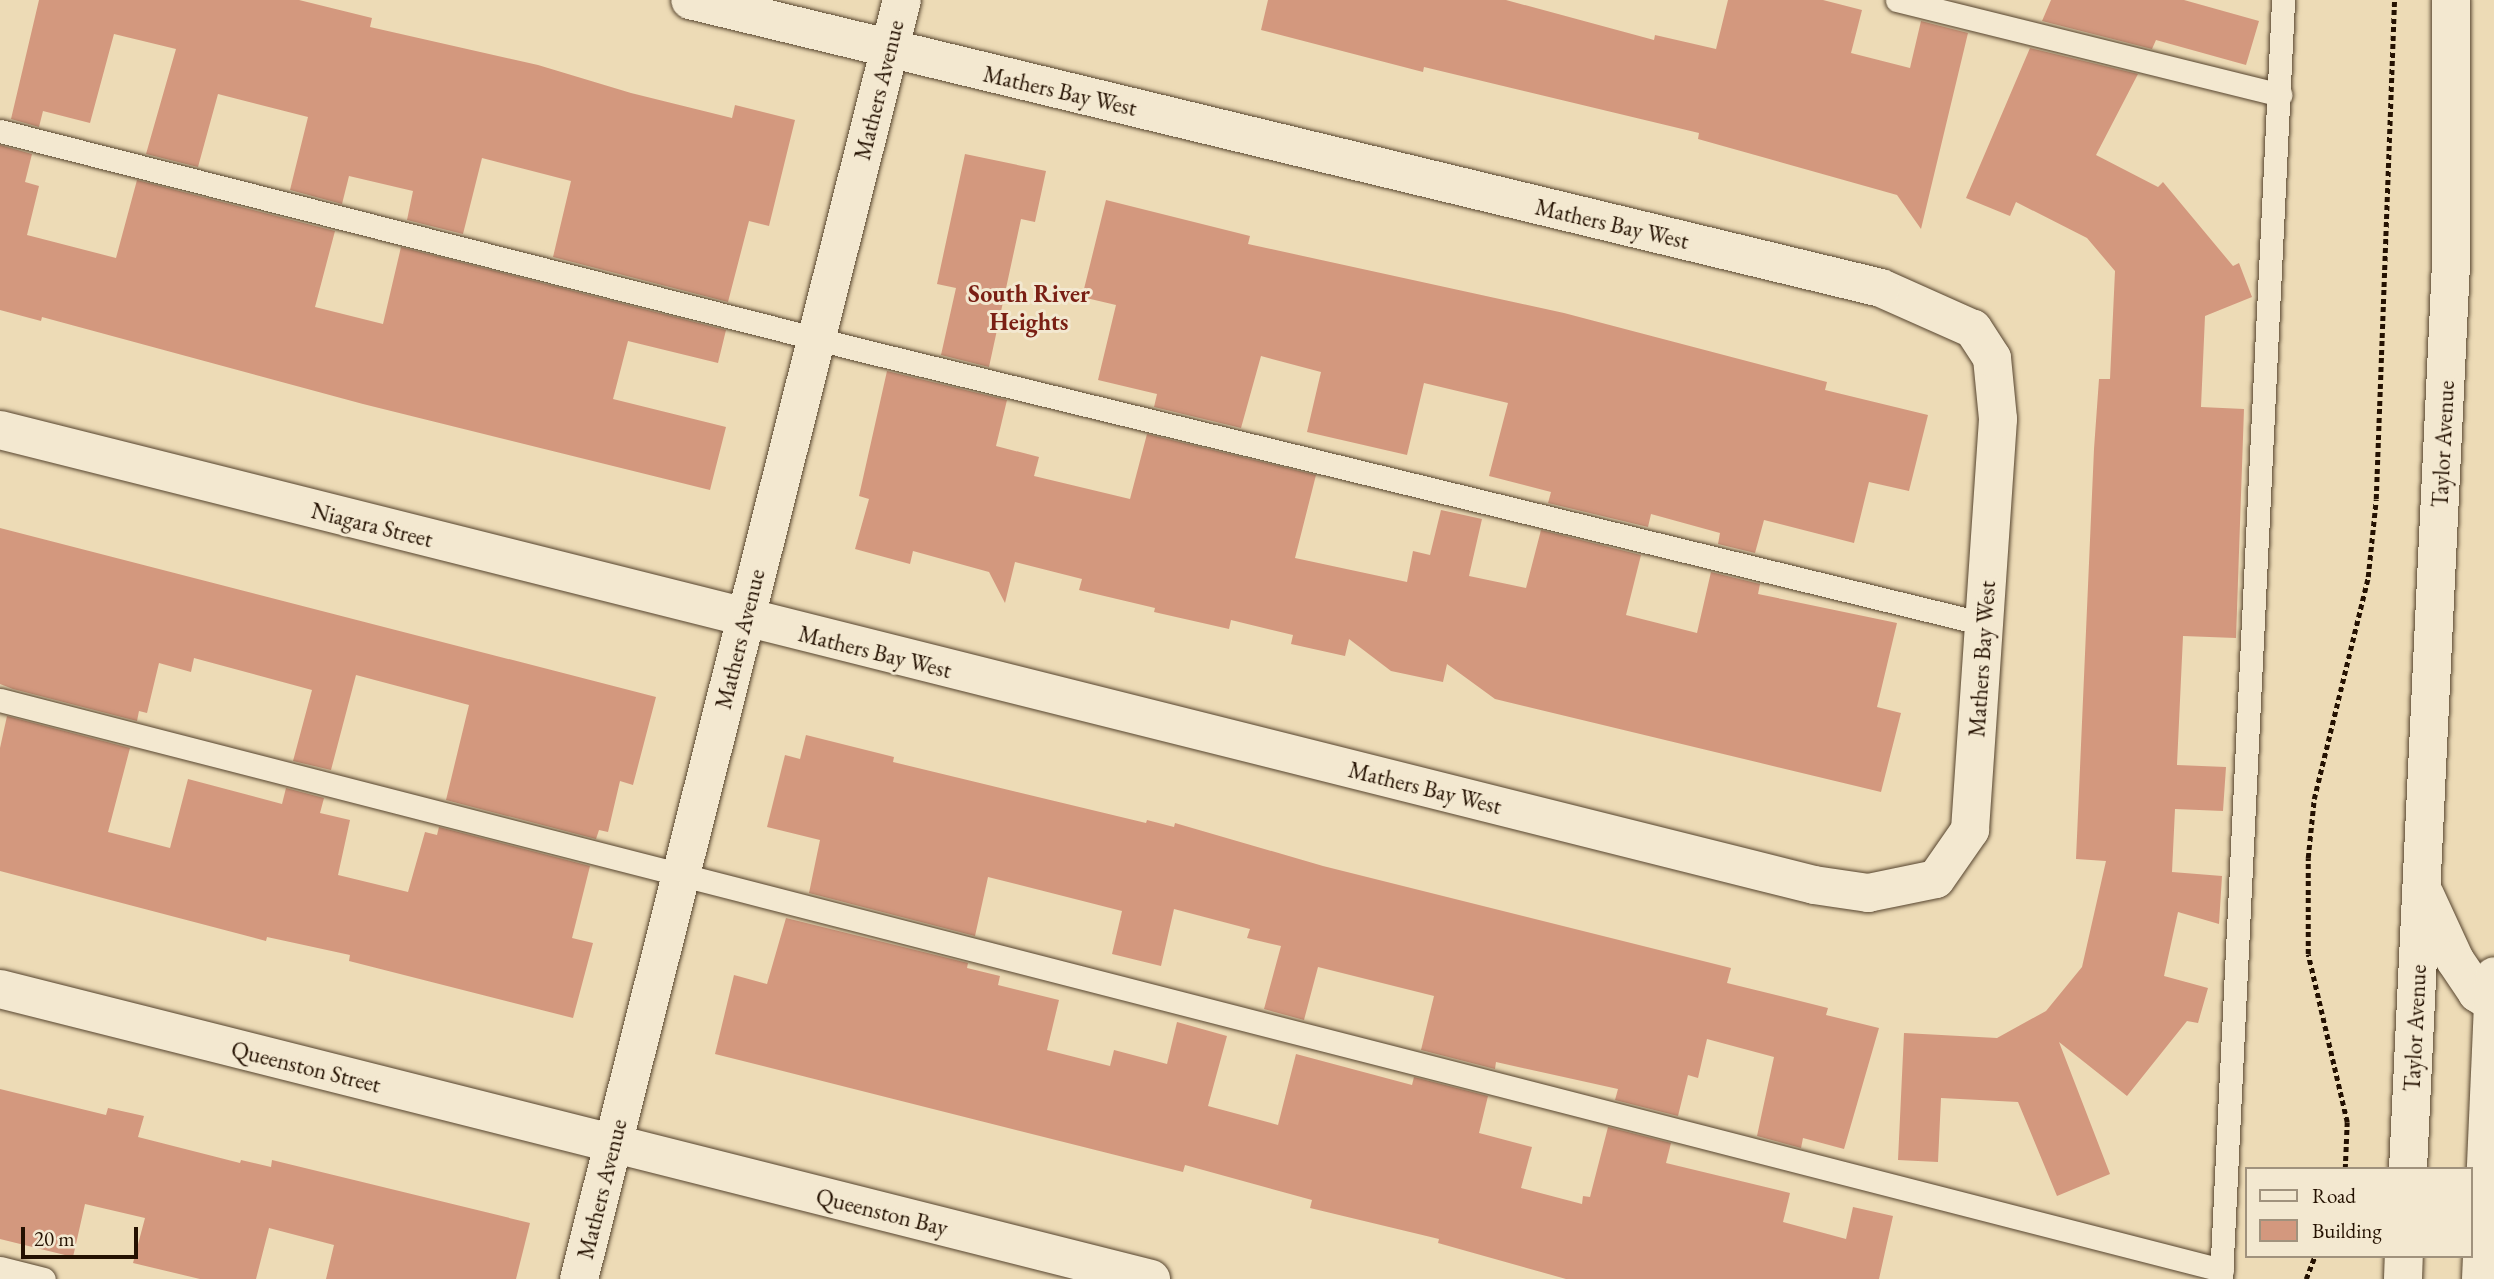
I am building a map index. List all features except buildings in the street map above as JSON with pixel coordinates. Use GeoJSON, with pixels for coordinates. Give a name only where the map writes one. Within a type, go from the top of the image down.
{"type":"FeatureCollection","features":[{"type":"Feature","properties":{"kind":"street","name":"Mathers Bay West"},"geometry":{"type":"LineString","coordinates":[[690,0],[1881,288],[1973,329],[1992,358],[1998,419],[1970,830],[1936,879],[1868,893],[1814,885],[744,620]]}},
{"type":"Feature","properties":{"kind":"street","name":"Mathers Avenue"},"geometry":{"type":"LineString","coordinates":[[579,1279],[902,0]]}},
{"type":"Feature","properties":{"kind":"street","name":"Taylor Avenue"},"geometry":{"type":"LineString","coordinates":[[2408,1167],[2451,263],[2451,0]]}},
{"type":"Feature","properties":{"kind":"street","name":"Niagara Street"},"geometry":{"type":"LineString","coordinates":[[0,430],[744,620]]}},
{"type":"Feature","properties":{"kind":"street","name":"Taylor Avenue"},"geometry":{"type":"LineString","coordinates":[[2422,887],[2455,960],[2477,993],[2493,989],[2481,1279]]}},
{"type":"Feature","properties":{"kind":"street","name":"Queenston Street"},"geometry":{"type":"LineString","coordinates":[[0,989],[613,1145]]}},
{"type":"Feature","properties":{"kind":"street","name":"Queenston Bay"},"geometry":{"type":"LineString","coordinates":[[613,1145],[1151,1279]]}},
{"type":"Feature","properties":{"kind":"street"},"geometry":{"type":"LineString","coordinates":[[2403,1279],[2404,1258]]}},
{"type":"Feature","properties":{"kind":"lane"},"geometry":{"type":"LineString","coordinates":[[1896,0],[2280,95]]}},
{"type":"Feature","properties":{"kind":"lane"},"geometry":{"type":"LineString","coordinates":[[0,700],[681,873],[2222,1274],[2283,0]]}},
{"type":"Feature","properties":{"kind":"lane"},"geometry":{"type":"LineString","coordinates":[[0,131],[816,339],[1985,624]]}},
{"type":"Feature","properties":{"kind":"lane"},"geometry":{"type":"LineString","coordinates":[[0,1268],[44,1279]]}},
{"type":"Feature","properties":{"kind":"path"},"geometry":{"type":"LineString","coordinates":[[2345,1167],[2347,1122],[2308,954],[2308,858],[2314,799],[2360,622],[2374,525],[2394,0]]}},
{"type":"Feature","properties":{"kind":"path"},"geometry":{"type":"LineString","coordinates":[[2306,1279],[2314,1258]]}},
{"type":"Feature","properties":{"kind":"district","name":"South River Heights"},"geometry":{"type":"Point","coordinates":[1029,308]}}]}
